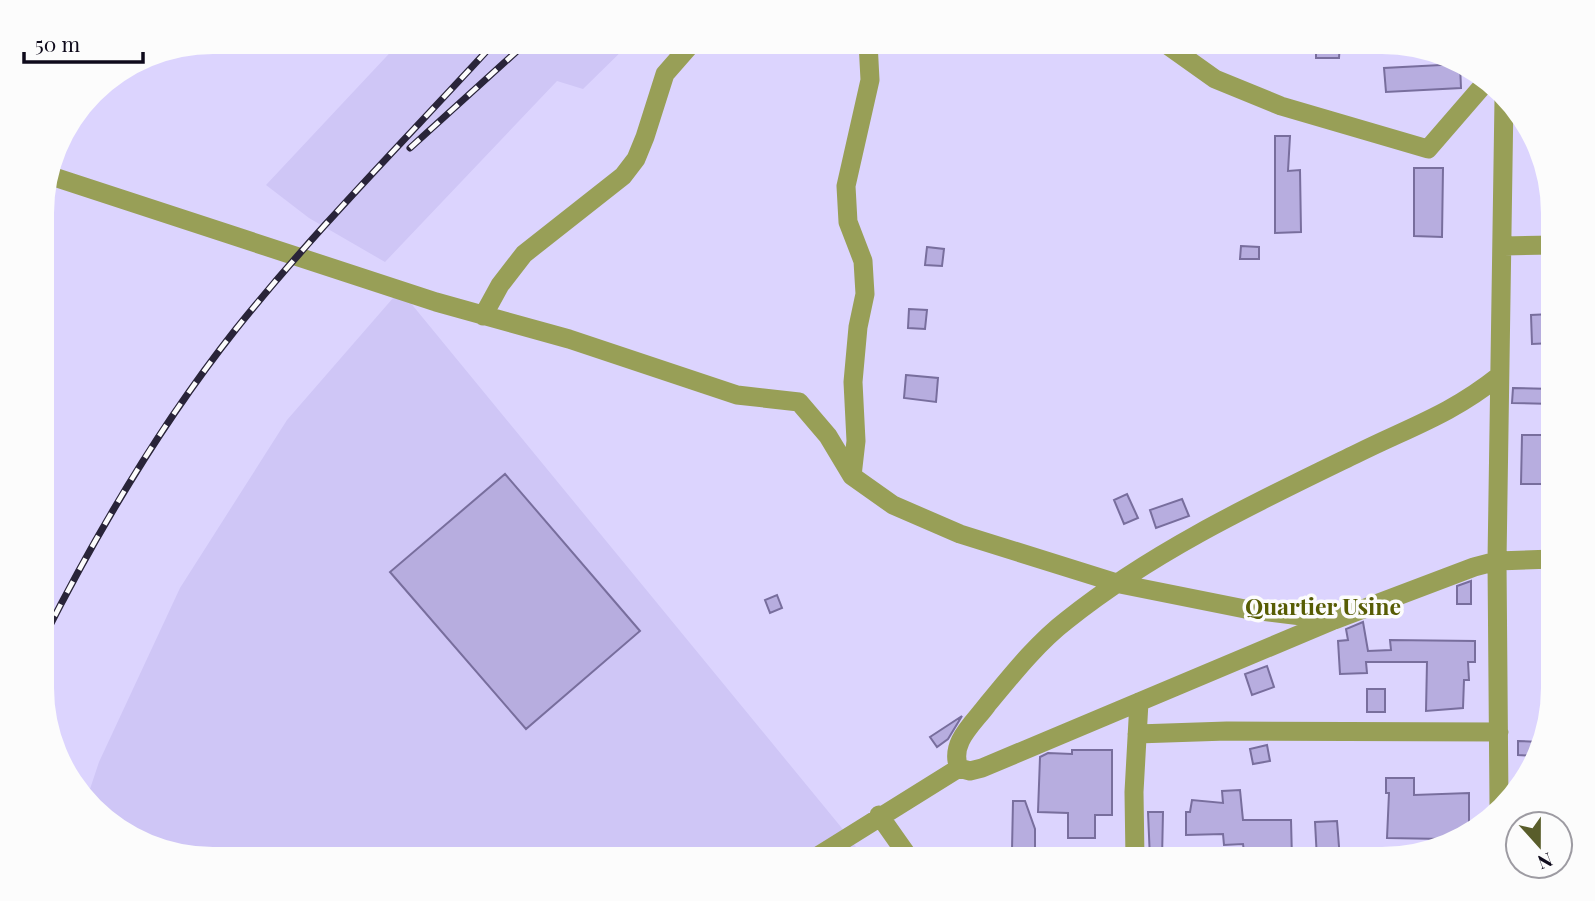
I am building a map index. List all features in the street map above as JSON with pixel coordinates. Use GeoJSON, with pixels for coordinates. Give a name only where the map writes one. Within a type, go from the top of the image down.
{"type":"FeatureCollection","features":[{"type":"Feature","properties":{"kind":"street"},"geometry":{"type":"LineString","coordinates":[[483,316],[500,285],[524,254],[597,199],[629,168],[645,137],[664,74],[682,54]]}},
{"type":"Feature","properties":{"kind":"street"},"geometry":{"type":"LineString","coordinates":[[852,476],[856,441],[855,369],[858,327],[866,293],[863,261],[848,222],[846,186],[870,80],[869,54]]}},
{"type":"Feature","properties":{"kind":"street"},"geometry":{"type":"LineString","coordinates":[[1180,54],[1214,79],[1281,106],[1428,149],[1480,88]]}},
{"type":"Feature","properties":{"kind":"street"},"geometry":{"type":"LineString","coordinates":[[1499,795],[1497,561],[1504,112]]}},
{"type":"Feature","properties":{"kind":"street"},"geometry":{"type":"LineString","coordinates":[[59,178],[483,316],[569,339],[737,395],[799,402],[828,436],[852,476],[893,505],[960,534],[1120,584],[1245,609],[1334,620]]}},
{"type":"Feature","properties":{"kind":"street"},"geometry":{"type":"LineString","coordinates":[[1504,246],[1540,245]]}},
{"type":"Feature","properties":{"kind":"street"},"geometry":{"type":"LineString","coordinates":[[959,768],[954,756],[959,741],[1009,678],[1065,621],[1227,518],[1467,402],[1499,376]]}},
{"type":"Feature","properties":{"kind":"street"},"geometry":{"type":"LineString","coordinates":[[832,846],[878,815],[959,768],[970,771],[982,768],[1334,620],[1497,561],[1540,559]]}},
{"type":"Feature","properties":{"kind":"street"},"geometry":{"type":"LineString","coordinates":[[1135,846],[1139,702]]}},
{"type":"Feature","properties":{"kind":"street"},"geometry":{"type":"LineString","coordinates":[[1138,734],[1227,731],[1499,732]]}},
{"type":"Feature","properties":{"kind":"street"},"geometry":{"type":"LineString","coordinates":[[878,815],[901,846]]}},
{"type":"Feature","properties":{"kind":"shaded area"},"geometry":{"type":"Polygon","coordinates":[[[389,54],[619,54],[583,89],[557,81],[385,262],[309,218],[266,185],[389,54]]]}},
{"type":"Feature","properties":{"kind":"shaded area"},"geometry":{"type":"Polygon","coordinates":[[[400,290],[856,846],[213,847],[152,835],[116,814],[90,788],[99,762],[180,588],[287,420],[400,290]]]}},
{"type":"Feature","properties":{"kind":"building"},"geometry":{"type":"Polygon","coordinates":[[[1316,54],[1339,54],[1339,58],[1316,58],[1316,54]]]}},
{"type":"Feature","properties":{"kind":"building"},"geometry":{"type":"Polygon","coordinates":[[[1440,65],[1460,74],[1461,88],[1386,92],[1384,68],[1440,65]]]}},
{"type":"Feature","properties":{"kind":"building"},"geometry":{"type":"Polygon","coordinates":[[[1275,136],[1290,136],[1288,171],[1300,170],[1301,232],[1275,233],[1275,136]]]}},
{"type":"Feature","properties":{"kind":"building"},"geometry":{"type":"Polygon","coordinates":[[[1414,168],[1443,168],[1442,237],[1414,236],[1414,168]]]}},
{"type":"Feature","properties":{"kind":"building"},"geometry":{"type":"Polygon","coordinates":[[[1241,246],[1259,247],[1259,259],[1240,259],[1241,246]]]}},
{"type":"Feature","properties":{"kind":"building"},"geometry":{"type":"Polygon","coordinates":[[[927,247],[944,249],[942,266],[925,265],[927,247]]]}},
{"type":"Feature","properties":{"kind":"building"},"geometry":{"type":"Polygon","coordinates":[[[909,309],[927,310],[925,329],[908,328],[909,309]]]}},
{"type":"Feature","properties":{"kind":"building"},"geometry":{"type":"Polygon","coordinates":[[[1531,315],[1540,315],[1540,344],[1532,344],[1531,315]]]}},
{"type":"Feature","properties":{"kind":"building"},"geometry":{"type":"Polygon","coordinates":[[[906,375],[938,378],[936,402],[904,398],[906,375]]]}},
{"type":"Feature","properties":{"kind":"building"},"geometry":{"type":"Polygon","coordinates":[[[1513,388],[1540,389],[1540,404],[1512,403],[1513,388]]]}},
{"type":"Feature","properties":{"kind":"building"},"geometry":{"type":"Polygon","coordinates":[[[1522,435],[1540,435],[1540,484],[1521,484],[1522,435]]]}},
{"type":"Feature","properties":{"kind":"building"},"geometry":{"type":"Polygon","coordinates":[[[505,474],[640,631],[526,729],[390,572],[505,474]]]}},
{"type":"Feature","properties":{"kind":"building"},"geometry":{"type":"Polygon","coordinates":[[[1127,494],[1138,518],[1124,524],[1114,500],[1127,494]]]}},
{"type":"Feature","properties":{"kind":"building"},"geometry":{"type":"Polygon","coordinates":[[[1182,499],[1189,516],[1156,528],[1150,510],[1182,499]]]}},
{"type":"Feature","properties":{"kind":"building"},"geometry":{"type":"Polygon","coordinates":[[[1471,581],[1471,604],[1457,604],[1457,586],[1471,581]]]}},
{"type":"Feature","properties":{"kind":"building"},"geometry":{"type":"Polygon","coordinates":[[[777,595],[782,608],[770,613],[765,600],[777,595]]]}},
{"type":"Feature","properties":{"kind":"building"},"geometry":{"type":"Polygon","coordinates":[[[1363,622],[1368,651],[1391,650],[1390,640],[1475,641],[1475,662],[1468,662],[1469,680],[1464,680],[1463,708],[1426,711],[1427,662],[1366,662],[1367,673],[1340,674],[1338,641],[1348,640],[1346,629],[1363,622]]]}},
{"type":"Feature","properties":{"kind":"building"},"geometry":{"type":"Polygon","coordinates":[[[1267,666],[1274,687],[1252,695],[1245,674],[1267,666]]]}},
{"type":"Feature","properties":{"kind":"building"},"geometry":{"type":"Polygon","coordinates":[[[1367,689],[1385,689],[1385,712],[1367,712],[1367,689]]]}},
{"type":"Feature","properties":{"kind":"building"},"geometry":{"type":"Polygon","coordinates":[[[962,716],[948,739],[937,747],[930,737],[962,716]]]}},
{"type":"Feature","properties":{"kind":"building"},"geometry":{"type":"Polygon","coordinates":[[[1518,741],[1531,742],[1526,755],[1518,755],[1518,741]]]}},
{"type":"Feature","properties":{"kind":"building"},"geometry":{"type":"Polygon","coordinates":[[[1267,745],[1270,761],[1253,764],[1250,749],[1267,745]]]}},
{"type":"Feature","properties":{"kind":"building"},"geometry":{"type":"Polygon","coordinates":[[[1072,750],[1112,750],[1112,815],[1095,815],[1095,838],[1068,838],[1068,813],[1038,812],[1040,757],[1048,753],[1072,754],[1072,750]]]}},
{"type":"Feature","properties":{"kind":"building"},"geometry":{"type":"Polygon","coordinates":[[[1386,778],[1414,778],[1414,795],[1469,793],[1469,821],[1430,839],[1387,838],[1389,793],[1386,793],[1386,778]]]}},
{"type":"Feature","properties":{"kind":"building"},"geometry":{"type":"Polygon","coordinates":[[[1240,790],[1243,820],[1291,820],[1292,846],[1224,845],[1223,834],[1186,835],[1186,812],[1190,812],[1192,800],[1223,803],[1222,791],[1240,790]]]}},
{"type":"Feature","properties":{"kind":"building"},"geometry":{"type":"Polygon","coordinates":[[[1013,801],[1025,801],[1035,829],[1035,846],[1012,846],[1013,801]]]}},
{"type":"Feature","properties":{"kind":"building"},"geometry":{"type":"Polygon","coordinates":[[[1148,812],[1163,812],[1162,846],[1149,846],[1148,812]]]}},
{"type":"Feature","properties":{"kind":"building"},"geometry":{"type":"Polygon","coordinates":[[[1337,821],[1339,846],[1316,846],[1315,822],[1337,821]]]}},
{"type":"Feature","properties":{"kind":"railway"},"geometry":{"type":"LineString","coordinates":[[54,618],[108,518],[208,365],[298,255],[484,54]]}},
{"type":"Feature","properties":{"kind":"railway"},"geometry":{"type":"LineString","coordinates":[[410,148],[514,54]]}},
{"type":"Feature","properties":{"kind":"district","name":"Quartier Usine"},"geometry":{"type":"Point","coordinates":[1323,605]}}]}
